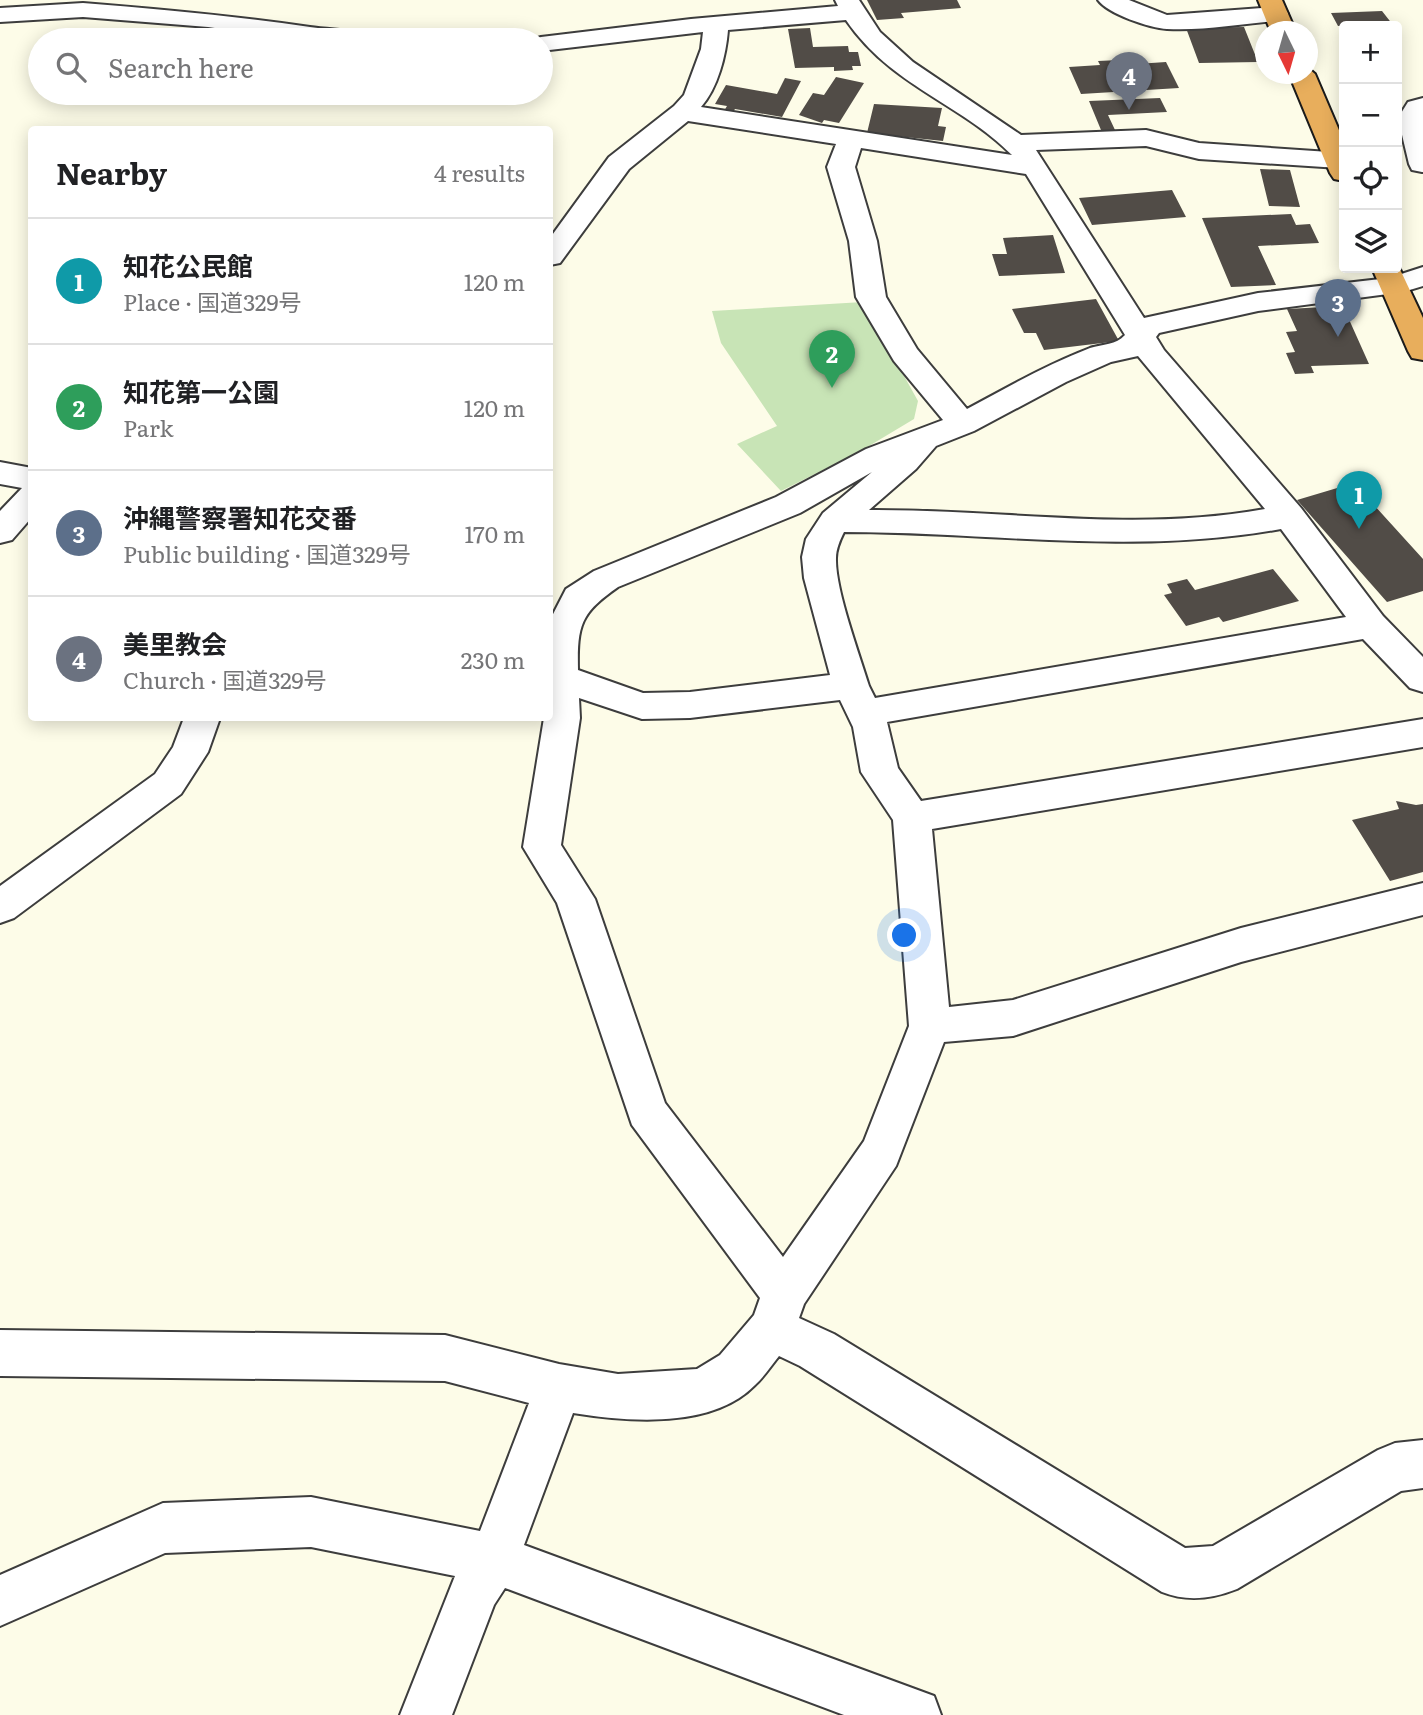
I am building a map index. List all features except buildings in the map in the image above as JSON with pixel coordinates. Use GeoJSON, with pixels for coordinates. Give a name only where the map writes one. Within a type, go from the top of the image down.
{"type":"FeatureCollection","features":[{"type":"Feature","properties":{"kind":"highway"},"geometry":{"type":"LineString","coordinates":[[1306,84],[1339,162]]}},
{"type":"Feature","properties":{"kind":"highway"},"geometry":{"type":"LineString","coordinates":[[1401,277],[1423,351]]}},
{"type":"Feature","properties":{"kind":"street"},"geometry":{"type":"LineString","coordinates":[[553,253],[619,163],[683,112],[696,97],[714,49],[704,26],[673,0]]}},
{"type":"Feature","properties":{"kind":"street"},"geometry":{"type":"LineString","coordinates":[[1110,0],[1135,13],[1167,22],[1277,15]]}},
{"type":"Feature","properties":{"kind":"street"},"geometry":{"type":"LineString","coordinates":[[553,43],[850,6],[873,42],[882,50],[1017,143],[1035,167],[1153,356],[1289,516],[1371,625],[1423,679]]}},
{"type":"Feature","properties":{"kind":"street"},"geometry":{"type":"LineString","coordinates":[[5,10],[83,10],[208,20],[263,28]]}},
{"type":"Feature","properties":{"kind":"street"},"geometry":{"type":"LineString","coordinates":[[1414,165],[1411,118],[1417,108],[1423,106]]}},
{"type":"Feature","properties":{"kind":"street"},"geometry":{"type":"LineString","coordinates":[[683,112],[1035,167]]}},
{"type":"Feature","properties":{"kind":"street"},"geometry":{"type":"LineString","coordinates":[[1017,143],[1146,138],[1199,151],[1339,167]]}},
{"type":"Feature","properties":{"kind":"street"},"geometry":{"type":"LineString","coordinates":[[851,140],[841,167],[863,241],[871,297],[905,354],[947,408],[963,424]]}},
{"type":"Feature","properties":{"kind":"street"},"geometry":{"type":"LineString","coordinates":[[1401,277],[1258,302],[1149,326],[1129,349],[1103,354],[1055,375],[963,424],[877,456],[788,505],[606,579],[578,598],[566,621],[560,647],[562,718],[542,847],[575,899],[647,1112],[756,1259],[779,1311],[817,1350],[1180,1574],[1219,1571],[1395,1467],[1423,1464]]}},
{"type":"Feature","properties":{"kind":"street"},"geometry":{"type":"LineString","coordinates":[[0,1353],[445,1358],[559,1387],[618,1397],[703,1392],[737,1371],[779,1311],[881,1152],[930,1026],[912,817],[880,772],[871,727],[857,700],[819,557],[823,539],[835,521],[905,462],[924,439]]}},
{"type":"Feature","properties":{"kind":"street"},"geometry":{"type":"LineString","coordinates":[[0,473],[28,478]]}},
{"type":"Feature","properties":{"kind":"street"},"geometry":{"type":"LineString","coordinates":[[0,531],[28,500]]}},
{"type":"Feature","properties":{"kind":"street"},"geometry":{"type":"LineString","coordinates":[[835,521],[1168,531],[1240,526],[1289,516]]}},
{"type":"Feature","properties":{"kind":"street"},"geometry":{"type":"LineString","coordinates":[[562,678],[642,706],[857,700],[1371,625]]}},
{"type":"Feature","properties":{"kind":"street"},"geometry":{"type":"LineString","coordinates":[[0,907],[168,784],[190,752],[201,721]]}},
{"type":"Feature","properties":{"kind":"street"},"geometry":{"type":"LineString","coordinates":[[912,817],[1423,733]]}},
{"type":"Feature","properties":{"kind":"street"},"geometry":{"type":"LineString","coordinates":[[930,1026],[1013,1018],[1241,945],[1423,899]]}},
{"type":"Feature","properties":{"kind":"street"},"geometry":{"type":"LineString","coordinates":[[426,1715],[475,1591],[494,1559],[559,1387]]}},
{"type":"Feature","properties":{"kind":"street"},"geometry":{"type":"LineString","coordinates":[[0,1601],[163,1528],[311,1522],[494,1559],[915,1715]]}},
{"type":"Feature","properties":{"kind":"green space"},"geometry":{"type":"Polygon","coordinates":[[[863,302],[918,401],[914,419],[859,452],[781,491],[737,444],[777,426],[721,343],[712,311],[863,302]]]}},
{"type":"Feature","properties":{"kind":"place","name":"美里教会"},"geometry":{"type":"Point","coordinates":[1129,110]}},
{"type":"Feature","properties":{"kind":"place","name":"沖縄警察署知花交番"},"geometry":{"type":"Point","coordinates":[1338,337]}},
{"type":"Feature","properties":{"kind":"place","name":"知花第一公園"},"geometry":{"type":"Point","coordinates":[832,388]}},
{"type":"Feature","properties":{"kind":"place","name":"知花公民館"},"geometry":{"type":"Point","coordinates":[1359,529]}}]}
